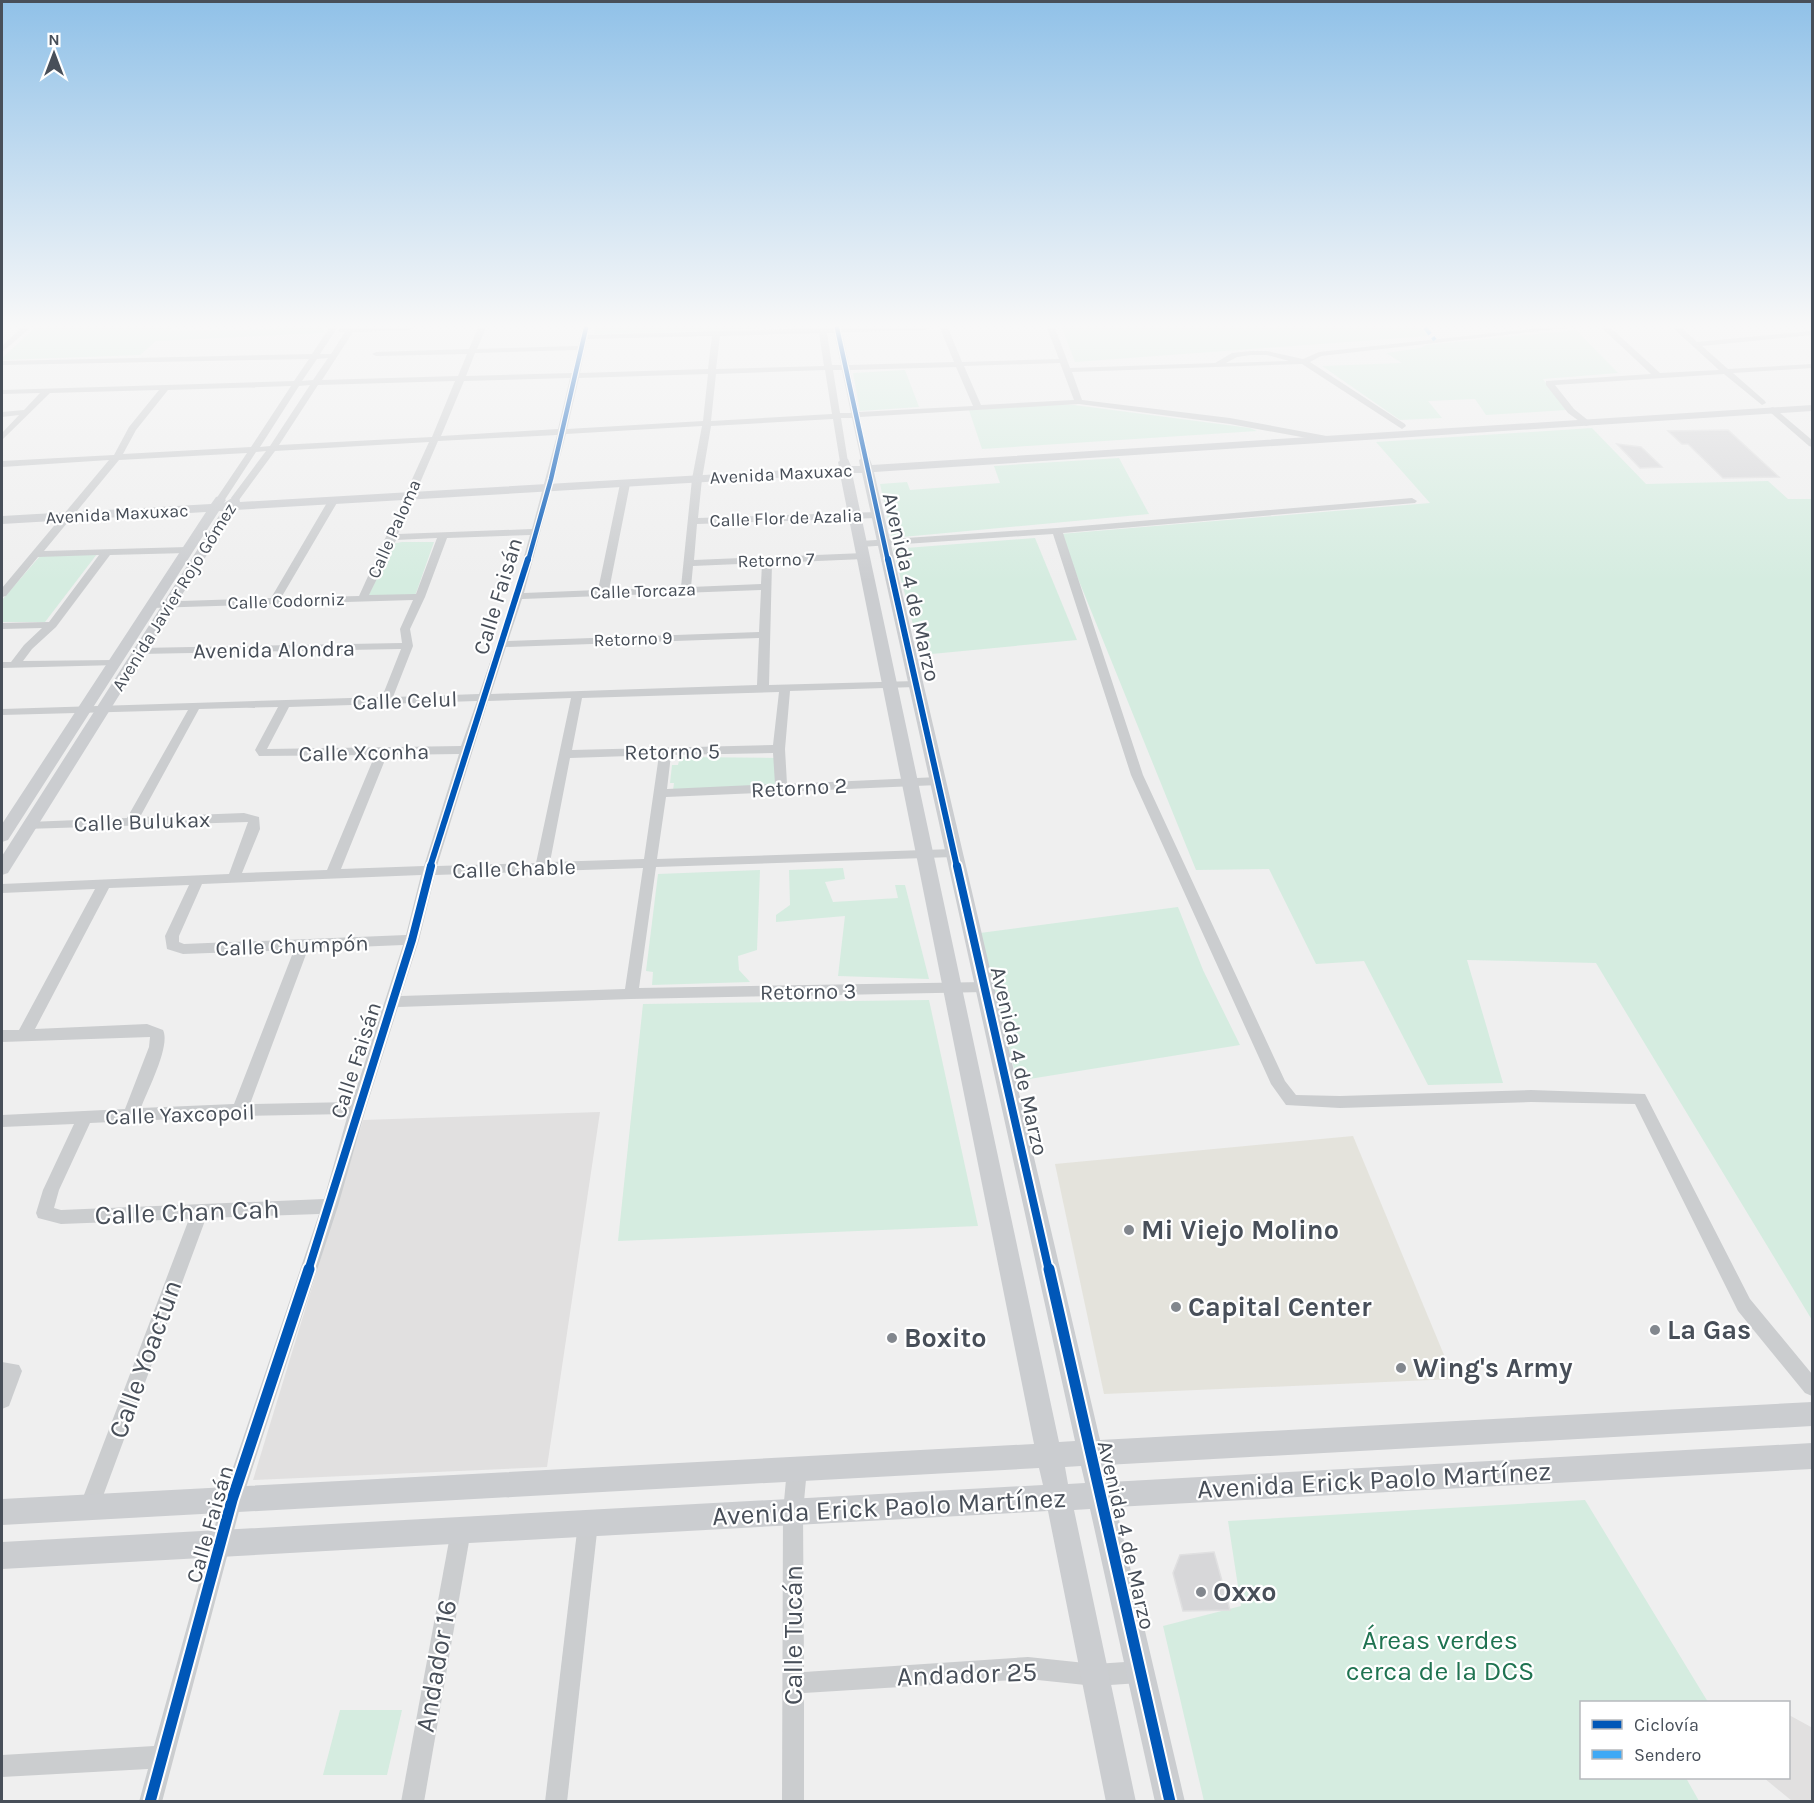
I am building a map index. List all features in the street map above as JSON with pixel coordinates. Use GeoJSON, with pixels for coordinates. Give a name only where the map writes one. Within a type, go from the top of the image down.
{"type":"FeatureCollection","features":[{"type":"Feature","properties":{"kind":"main road","name":"Avenida Maxuxac"},"geometry":{"type":"LineString","coordinates":[[2,512],[69,512],[160,507],[1329,439],[1659,412]]}},
{"type":"Feature","properties":{"kind":"main road","name":"Avenida Maxuxac"},"geometry":{"type":"LineString","coordinates":[[856,466],[1402,426],[1727,412]]}},
{"type":"Feature","properties":{"kind":"main road","name":"Avenida 4 de Marzo"},"geometry":{"type":"LineString","coordinates":[[856,466],[877,515],[884,544],[1170,1802]]}},
{"type":"Feature","properties":{"kind":"main road","name":"Avenida 4 de Marzo"},"geometry":{"type":"LineString","coordinates":[[856,466],[855,515],[1121,1802]]}},
{"type":"Feature","properties":{"kind":"main road","name":"Avenida Maxuxac"},"geometry":{"type":"LineString","coordinates":[[549,484],[625,484],[697,475]]}},
{"type":"Feature","properties":{"kind":"main road","name":"Avenida Maxuxac"},"geometry":{"type":"LineString","coordinates":[[283,500],[333,501],[412,492]]}},
{"type":"Feature","properties":{"kind":"main road","name":"Avenida Javier Rojo Gómez"},"geometry":{"type":"LineString","coordinates":[[4,830],[187,550],[226,503]]}},
{"type":"Feature","properties":{"kind":"main road","name":"Avenida Javier Rojo Gómez"},"geometry":{"type":"LineString","coordinates":[[2,869],[169,604],[226,503]]}},
{"type":"Feature","properties":{"kind":"main road","name":"Avenida Maxuxac"},"geometry":{"type":"LineString","coordinates":[[2,520],[69,512]]}},
{"type":"Feature","properties":{"kind":"main road","name":"Avenida Erick Paolo Martínez"},"geometry":{"type":"LineString","coordinates":[[2,1512],[1812,1414]]}},
{"type":"Feature","properties":{"kind":"main road","name":"Avenida Erick Paolo Martínez"},"geometry":{"type":"LineString","coordinates":[[2,1556],[1812,1456]]}},
{"type":"Feature","properties":{"kind":"street"},"geometry":{"type":"LineString","coordinates":[[2,414],[24,412]]}},
{"type":"Feature","properties":{"kind":"street"},"geometry":{"type":"LineString","coordinates":[[2,437],[26,412]]}},
{"type":"Feature","properties":{"kind":"street"},"geometry":{"type":"LineString","coordinates":[[2,594],[117,457],[132,429],[146,412]]}},
{"type":"Feature","properties":{"kind":"street","name":"Avenida Javier Rojo Gómez"},"geometry":{"type":"LineString","coordinates":[[226,503],[278,412]]}},
{"type":"Feature","properties":{"kind":"street","name":"Avenida Javier Rojo Gómez"},"geometry":{"type":"LineString","coordinates":[[226,503],[273,448],[297,412]]}},
{"type":"Feature","properties":{"kind":"street","name":"Calle Paloma"},"geometry":{"type":"LineString","coordinates":[[363,598],[393,537],[445,412]]}},
{"type":"Feature","properties":{"kind":"street","name":"Calle Faisán"},"geometry":{"type":"LineString","coordinates":[[150,1802],[232,1500],[330,1206],[358,1108],[412,940],[429,871],[466,750],[518,596],[566,412]]}},
{"type":"Feature","properties":{"kind":"street"},"geometry":{"type":"LineString","coordinates":[[686,590],[697,475],[708,412]]}},
{"type":"Feature","properties":{"kind":"street","name":"Avenida 4 de Marzo"},"geometry":{"type":"LineString","coordinates":[[836,412],[856,466]]}},
{"type":"Feature","properties":{"kind":"street"},"geometry":{"type":"LineString","coordinates":[[2,464],[906,412]]}},
{"type":"Feature","properties":{"kind":"street"},"geometry":{"type":"LineString","coordinates":[[1167,412],[1329,439]]}},
{"type":"Feature","properties":{"kind":"street"},"geometry":{"type":"LineString","coordinates":[[1381,412],[1402,426]]}},
{"type":"Feature","properties":{"kind":"street"},"geometry":{"type":"LineString","coordinates":[[1575,412],[1581,419]]}},
{"type":"Feature","properties":{"kind":"street"},"geometry":{"type":"LineString","coordinates":[[1775,412],[1812,444]]}},
{"type":"Feature","properties":{"kind":"street","name":"Avenida 4 de Marzo"},"geometry":{"type":"LineString","coordinates":[[856,466],[857,415]]}},
{"type":"Feature","properties":{"kind":"street"},"geometry":{"type":"LineString","coordinates":[[603,593],[625,484]]}},
{"type":"Feature","properties":{"kind":"street"},"geometry":{"type":"LineString","coordinates":[[276,600],[333,501]]}},
{"type":"Feature","properties":{"kind":"street","name":"Retorno 7"},"geometry":{"type":"LineString","coordinates":[[689,563],[767,560],[862,550],[884,544],[1412,501]]}},
{"type":"Feature","properties":{"kind":"street","name":"Calle Flor de Azalia"},"geometry":{"type":"LineString","coordinates":[[694,521],[877,515]]}},
{"type":"Feature","properties":{"kind":"street"},"geometry":{"type":"LineString","coordinates":[[1058,531],[1137,775],[1279,1084],[1293,1101],[1340,1102],[1531,1096],[1640,1098],[1744,1305],[1812,1387]]}},
{"type":"Feature","properties":{"kind":"street"},"geometry":{"type":"LineString","coordinates":[[393,537],[535,532]]}},
{"type":"Feature","properties":{"kind":"street"},"geometry":{"type":"LineString","coordinates":[[386,700],[408,646],[405,629],[420,597],[443,535]]}},
{"type":"Feature","properties":{"kind":"street"},"geometry":{"type":"LineString","coordinates":[[34,554],[187,550]]}},
{"type":"Feature","properties":{"kind":"street"},"geometry":{"type":"LineString","coordinates":[[8,665],[52,625],[107,552]]}},
{"type":"Feature","properties":{"kind":"street"},"geometry":{"type":"LineString","coordinates":[[763,689],[767,560]]}},
{"type":"Feature","properties":{"kind":"street","name":"Calle Torcaza"},"geometry":{"type":"LineString","coordinates":[[518,596],[767,587]]}},
{"type":"Feature","properties":{"kind":"street","name":"Calle Codorniz"},"geometry":{"type":"LineString","coordinates":[[152,605],[420,597]]}},
{"type":"Feature","properties":{"kind":"street"},"geometry":{"type":"LineString","coordinates":[[2,626],[52,625]]}},
{"type":"Feature","properties":{"kind":"street","name":"Retorno 9"},"geometry":{"type":"LineString","coordinates":[[501,644],[765,635]]}},
{"type":"Feature","properties":{"kind":"street","name":"Avenida Alondra"},"geometry":{"type":"LineString","coordinates":[[140,651],[408,646]]}},
{"type":"Feature","properties":{"kind":"street"},"geometry":{"type":"LineString","coordinates":[[8,665],[114,663]]}},
{"type":"Feature","properties":{"kind":"street","name":"Calle Celul"},"geometry":{"type":"LineString","coordinates":[[2,712],[916,684]]}},
{"type":"Feature","properties":{"kind":"street"},"geometry":{"type":"LineString","coordinates":[[781,788],[779,749],[786,689]]}},
{"type":"Feature","properties":{"kind":"street"},"geometry":{"type":"LineString","coordinates":[[542,867],[577,695]]}},
{"type":"Feature","properties":{"kind":"street","name":"Calle Xconha"},"geometry":{"type":"LineString","coordinates":[[285,704],[261,750],[263,753],[466,750]]}},
{"type":"Feature","properties":{"kind":"street"},"geometry":{"type":"LineString","coordinates":[[132,821],[195,707]]}},
{"type":"Feature","properties":{"kind":"street","name":"Retorno 5"},"geometry":{"type":"LineString","coordinates":[[564,754],[779,749]]}},
{"type":"Feature","properties":{"kind":"street"},"geometry":{"type":"LineString","coordinates":[[631,994],[666,751]]}},
{"type":"Feature","properties":{"kind":"street"},"geometry":{"type":"LineString","coordinates":[[332,874],[382,752]]}},
{"type":"Feature","properties":{"kind":"street","name":"Retorno 2"},"geometry":{"type":"LineString","coordinates":[[660,793],[938,781]]}},
{"type":"Feature","properties":{"kind":"street","name":"Calle Bulukax"},"geometry":{"type":"LineString","coordinates":[[29,826],[244,817],[255,820],[254,829],[233,879]]}},
{"type":"Feature","properties":{"kind":"street","name":"Calle Chable"},"geometry":{"type":"LineString","coordinates":[[2,888],[332,874],[954,854]]}},
{"type":"Feature","properties":{"kind":"street","name":"Calle Chumpón"},"geometry":{"type":"LineString","coordinates":[[198,879],[172,936],[172,945],[183,949],[412,940]]}},
{"type":"Feature","properties":{"kind":"street"},"geometry":{"type":"LineString","coordinates":[[24,1035],[105,884]]}},
{"type":"Feature","properties":{"kind":"street"},"geometry":{"type":"LineString","coordinates":[[240,1110],[302,946]]}},
{"type":"Feature","properties":{"kind":"street","name":"Retorno 3"},"geometry":{"type":"LineString","coordinates":[[393,1002],[631,994],[985,987]]}},
{"type":"Feature","properties":{"kind":"street"},"geometry":{"type":"LineString","coordinates":[[2,1036],[147,1030],[158,1034],[157,1047],[130,1115]]}},
{"type":"Feature","properties":{"kind":"street","name":"Calle Yaxcopoil"},"geometry":{"type":"LineString","coordinates":[[2,1121],[240,1110],[358,1108]]}},
{"type":"Feature","properties":{"kind":"street","name":"Calle Chan Cah"},"geometry":{"type":"LineString","coordinates":[[85,1118],[51,1190],[44,1214],[61,1217],[330,1206]]}},
{"type":"Feature","properties":{"kind":"street","name":"Calle Yoactun"},"geometry":{"type":"LineString","coordinates":[[89,1508],[200,1211]]}},
{"type":"Feature","properties":{"kind":"street"},"geometry":{"type":"LineString","coordinates":[[2,1400],[7,1371]]}},
{"type":"Feature","properties":{"kind":"street","name":"Calle Tucán"},"geometry":{"type":"LineString","coordinates":[[793,1802],[793,1512],[797,1469]]}},
{"type":"Feature","properties":{"kind":"street"},"geometry":{"type":"LineString","coordinates":[[556,1802],[588,1524]]}},
{"type":"Feature","properties":{"kind":"street","name":"Andador 16"},"geometry":{"type":"LineString","coordinates":[[412,1802],[461,1530]]}},
{"type":"Feature","properties":{"kind":"street","name":"Andador 25"},"geometry":{"type":"LineString","coordinates":[[793,1683],[1028,1668],[1095,1675],[1140,1672]]}},
{"type":"Feature","properties":{"kind":"street"},"geometry":{"type":"LineString","coordinates":[[2,1766],[163,1757]]}},
{"type":"Feature","properties":{"kind":"shaded area"},"geometry":{"type":"Polygon","coordinates":[[[600,1112],[547,1467],[253,1480],[363,1120],[600,1112]]]}},
{"type":"Feature","properties":{"kind":"shaded area","name":"Capital Center"},"geometry":{"type":"Polygon","coordinates":[[[1353,1136],[1454,1379],[1104,1394],[1055,1164],[1353,1136]]]}},
{"type":"Feature","properties":{"kind":"shaded area"},"geometry":{"type":"Polygon","coordinates":[[[1812,1715],[1812,1801],[1792,1801],[1765,1779],[1790,1779],[1790,1716],[1811,1727],[1812,1715]]]}},
{"type":"Feature","properties":{"kind":"green space"},"geometry":{"type":"Polygon","coordinates":[[[970,412],[1129,412],[1250,428],[1257,431],[982,449],[970,412]]]}},
{"type":"Feature","properties":{"kind":"green space"},"geometry":{"type":"Polygon","coordinates":[[[1389,412],[1437,412],[1442,418],[1400,420],[1389,412]]]}},
{"type":"Feature","properties":{"kind":"green space"},"geometry":{"type":"Polygon","coordinates":[[[1484,412],[1532,412],[1486,415],[1484,412]]]}},
{"type":"Feature","properties":{"kind":"green space"},"geometry":{"type":"Polygon","coordinates":[[[1592,428],[1646,484],[1768,481],[1788,499],[1812,499],[1812,1320],[1596,963],[1467,960],[1503,1083],[1428,1085],[1364,961],[1316,964],[1269,869],[1196,870],[1060,534],[1430,503],[1376,442],[1592,428]]]}},
{"type":"Feature","properties":{"kind":"green space"},"geometry":{"type":"Polygon","coordinates":[[[1119,458],[1149,514],[892,538],[880,484],[907,482],[910,490],[1000,483],[994,466],[1119,458]]]}},
{"type":"Feature","properties":{"kind":"green space"},"geometry":{"type":"Polygon","coordinates":[[[1035,538],[1077,640],[921,655],[893,549],[1035,538]]]}},
{"type":"Feature","properties":{"kind":"green space"},"geometry":{"type":"Polygon","coordinates":[[[434,542],[415,596],[368,597],[392,544],[434,542]]]}},
{"type":"Feature","properties":{"kind":"green space"},"geometry":{"type":"Polygon","coordinates":[[[97,554],[45,622],[2,622],[2,600],[40,556],[97,554]]]}},
{"type":"Feature","properties":{"kind":"green space"},"geometry":{"type":"Polygon","coordinates":[[[680,757],[778,758],[775,789],[673,790],[674,783],[670,783],[672,765],[678,765],[680,757]]]}},
{"type":"Feature","properties":{"kind":"green space"},"geometry":{"type":"Polygon","coordinates":[[[843,868],[845,879],[825,882],[833,902],[898,898],[895,885],[905,885],[929,979],[838,976],[845,916],[776,922],[776,915],[790,905],[789,870],[843,868]]]}},
{"type":"Feature","properties":{"kind":"green space"},"geometry":{"type":"Polygon","coordinates":[[[760,870],[757,950],[738,956],[739,970],[750,982],[652,985],[653,972],[646,971],[658,874],[760,870]]]}},
{"type":"Feature","properties":{"kind":"green space"},"geometry":{"type":"Polygon","coordinates":[[[1178,907],[1203,970],[1240,1045],[1017,1081],[980,933],[1178,907]]]}},
{"type":"Feature","properties":{"kind":"green space"},"geometry":{"type":"Polygon","coordinates":[[[929,1000],[978,1226],[618,1241],[643,1004],[929,1000]]]}},
{"type":"Feature","properties":{"kind":"green space","name":"Áreas verdes cerca de la DCS"},"geometry":{"type":"Polygon","coordinates":[[[1585,1500],[1707,1701],[1580,1701],[1580,1779],[1687,1779],[1699,1801],[1204,1801],[1163,1626],[1241,1606],[1228,1521],[1585,1500]]]}},
{"type":"Feature","properties":{"kind":"green space"},"geometry":{"type":"Polygon","coordinates":[[[340,1710],[402,1710],[387,1775],[323,1775],[340,1710]]]}},
{"type":"Feature","properties":{"kind":"building"},"geometry":{"type":"Polygon","coordinates":[[[1728,430],[1779,477],[1723,478],[1688,444],[1682,444],[1668,431],[1728,430]]]}},
{"type":"Feature","properties":{"kind":"building"},"geometry":{"type":"Polygon","coordinates":[[[1617,444],[1641,447],[1662,467],[1640,468],[1617,444]]]}},
{"type":"Feature","properties":{"kind":"building","name":"Oxxo"},"geometry":{"type":"Polygon","coordinates":[[[1214,1552],[1230,1610],[1183,1611],[1173,1573],[1180,1555],[1214,1552]]]}},
{"type":"Feature","properties":{"kind":"cycle path"},"geometry":{"type":"LineString","coordinates":[[150,1802],[232,1500],[330,1206],[358,1108],[412,940],[429,871],[466,750],[518,596],[551,479],[566,412]]}},
{"type":"Feature","properties":{"kind":"cycle path"},"geometry":{"type":"LineString","coordinates":[[855,412],[1170,1802]]}},
{"type":"Feature","properties":{"kind":"place","name":"Mi Viejo Molino"},"geometry":{"type":"Point","coordinates":[1129,1230]}},
{"type":"Feature","properties":{"kind":"place","name":"Capital Center"},"geometry":{"type":"Point","coordinates":[1176,1307]}},
{"type":"Feature","properties":{"kind":"place","name":"La Gas"},"geometry":{"type":"Point","coordinates":[1655,1330]}},
{"type":"Feature","properties":{"kind":"place","name":"Boxito"},"geometry":{"type":"Point","coordinates":[892,1338]}},
{"type":"Feature","properties":{"kind":"place","name":"Wing's Army"},"geometry":{"type":"Point","coordinates":[1401,1368]}},
{"type":"Feature","properties":{"kind":"place","name":"Oxxo"},"geometry":{"type":"Point","coordinates":[1201,1592]}}]}
